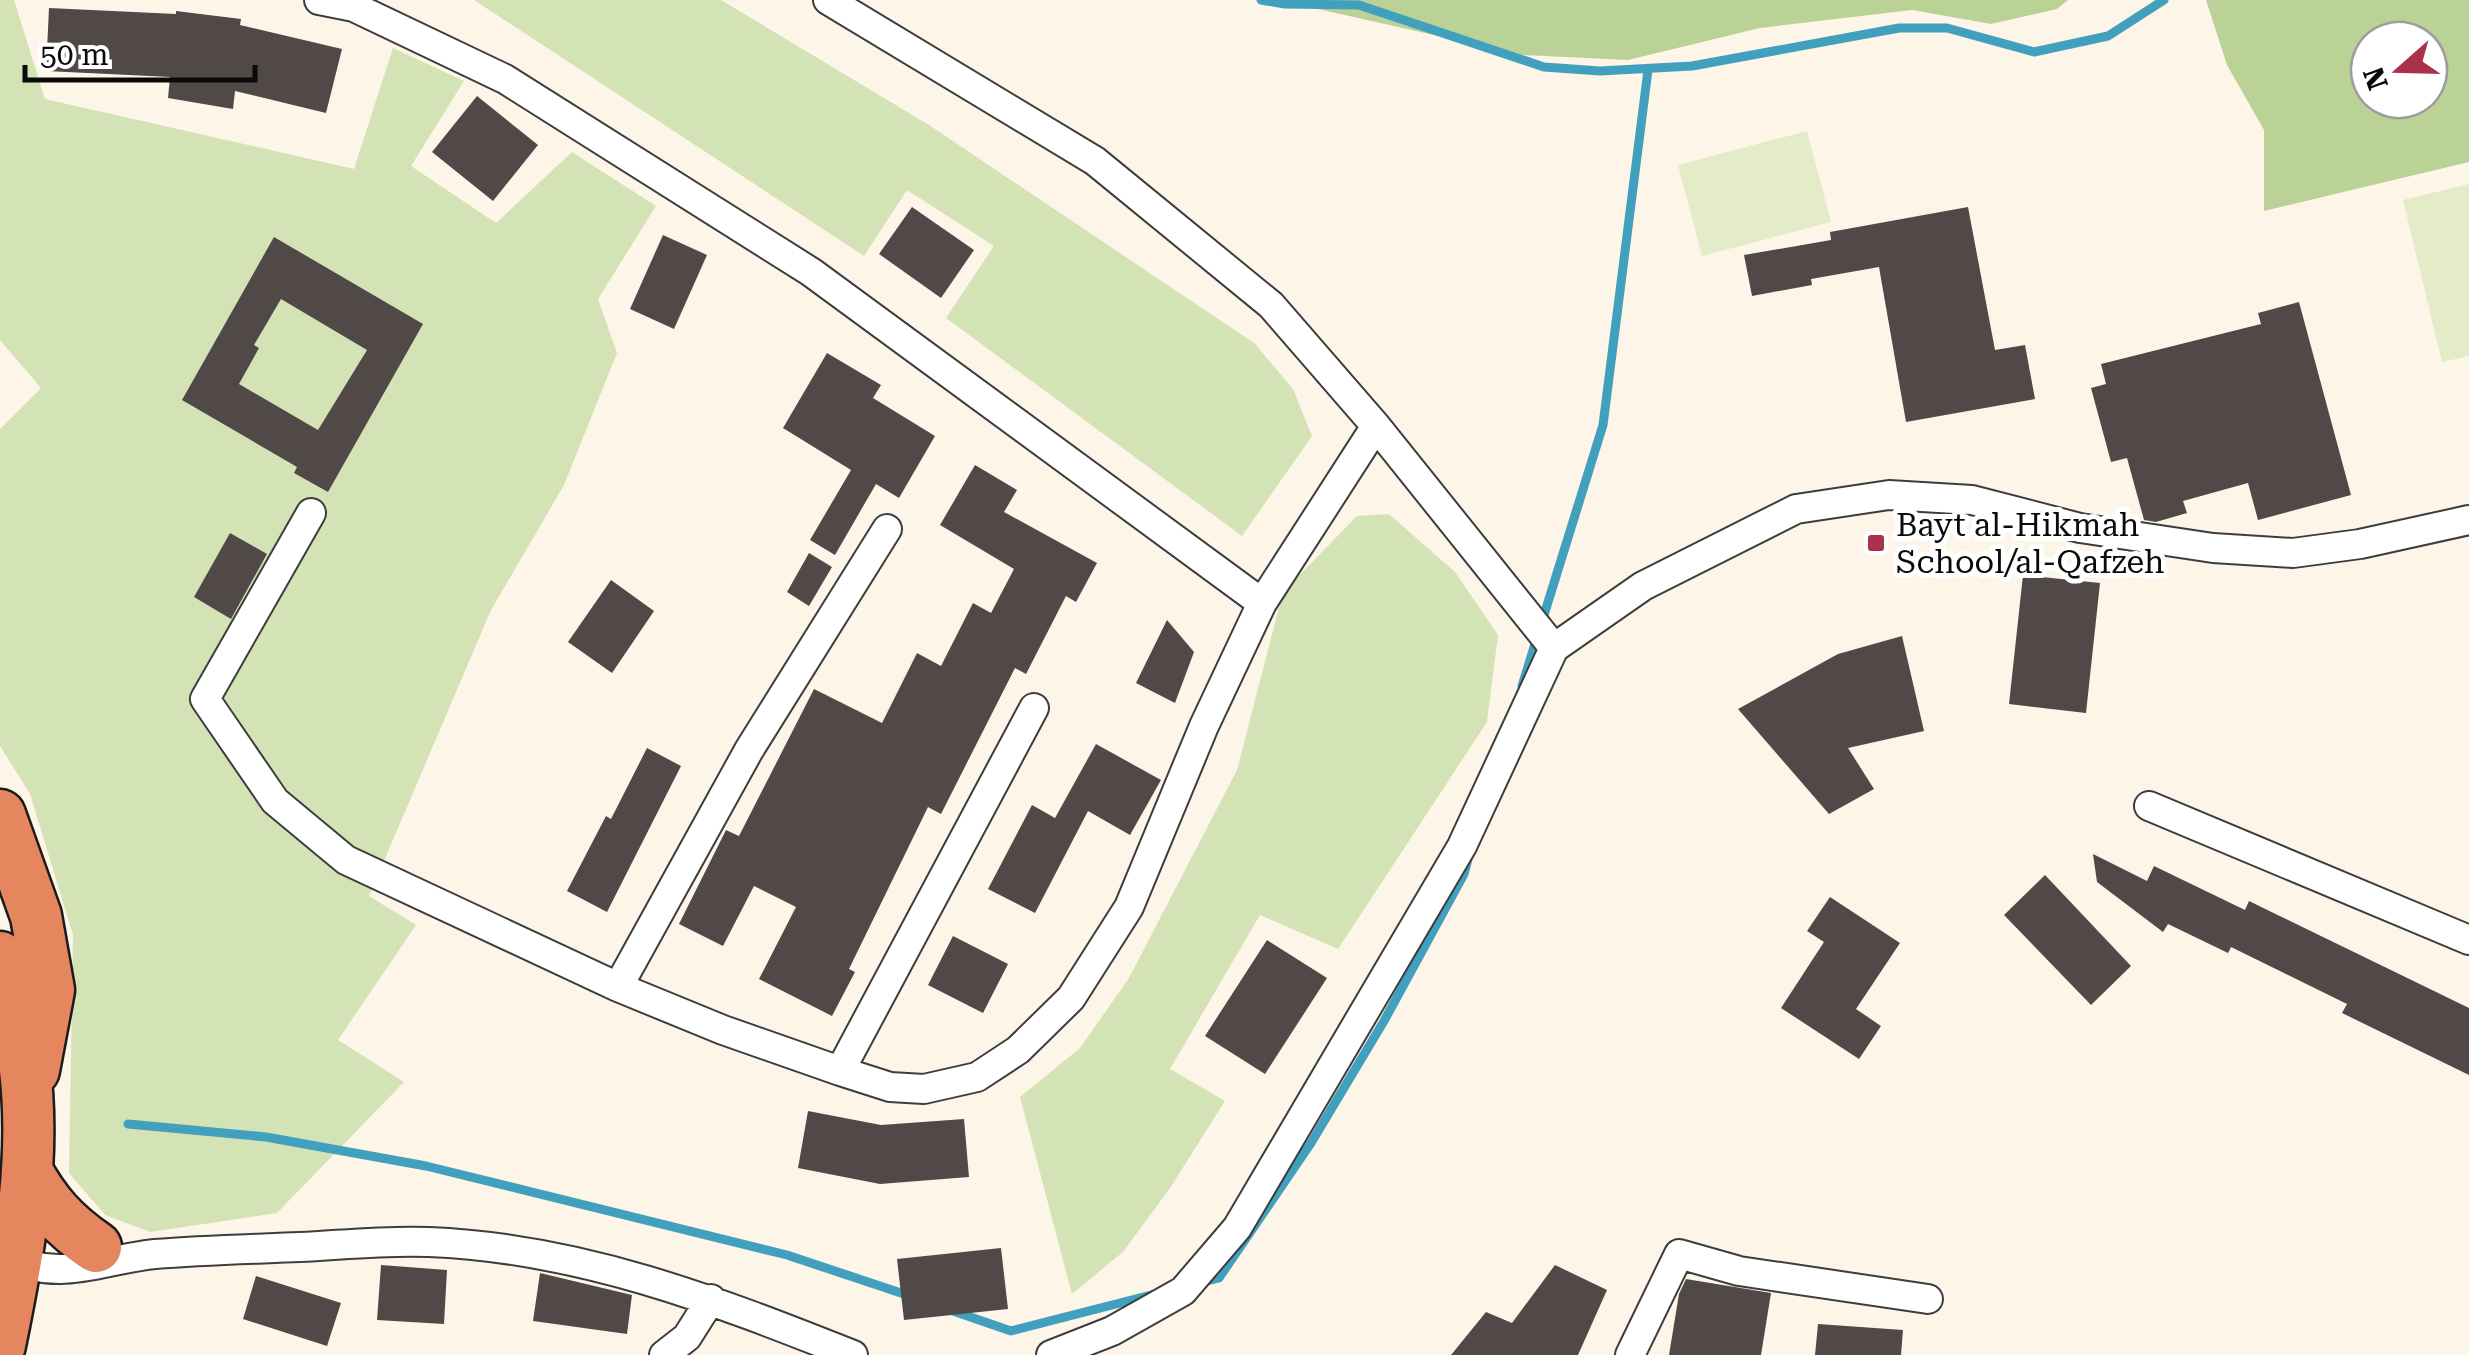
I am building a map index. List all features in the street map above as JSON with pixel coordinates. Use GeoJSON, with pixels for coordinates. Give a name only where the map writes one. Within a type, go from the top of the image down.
{"type":"FeatureCollection","features":[{"type":"Feature","properties":{"kind":"highway"},"geometry":{"type":"LineString","coordinates":[[0,814],[36,916],[49,990],[26,1109],[0,1345]]}},
{"type":"Feature","properties":{"kind":"highway"},"geometry":{"type":"LineString","coordinates":[[0,957],[24,1063],[26,1109]]}},
{"type":"Feature","properties":{"kind":"highway"},"geometry":{"type":"LineString","coordinates":[[11,1235],[42,1199],[56,1216],[96,1246]]}},
{"type":"Feature","properties":{"kind":"street"},"geometry":{"type":"LineString","coordinates":[[319,0],[354,7],[505,79],[811,272],[1262,603]]}},
{"type":"Feature","properties":{"kind":"street"},"geometry":{"type":"LineString","coordinates":[[828,0],[1095,161],[1270,305],[1376,426],[1554,648]]}},
{"type":"Feature","properties":{"kind":"street"},"geometry":{"type":"LineString","coordinates":[[312,514],[205,699],[275,801],[346,860],[618,987],[723,1030],[840,1071],[890,1087],[924,1088],[977,1077],[1018,1050],[1071,998],[1129,907],[1204,726],[1262,603],[1376,426]]}},
{"type":"Feature","properties":{"kind":"street"},"geometry":{"type":"LineString","coordinates":[[1051,1355],[1112,1331],[1183,1291],[1238,1228],[1462,846],[1554,648],[1643,586],[1796,509],[1889,495],[1972,500],[2080,528],[2213,548],[2292,553],[2360,544],[2469,520]]}},
{"type":"Feature","properties":{"kind":"street"},"geometry":{"type":"LineString","coordinates":[[618,987],[749,750],[887,529]]}},
{"type":"Feature","properties":{"kind":"street"},"geometry":{"type":"LineString","coordinates":[[840,1071],[1034,708]]}},
{"type":"Feature","properties":{"kind":"street"},"geometry":{"type":"LineString","coordinates":[[2150,806],[2469,940]]}},
{"type":"Feature","properties":{"kind":"street"},"geometry":{"type":"LineString","coordinates":[[11,1235],[60,1249],[96,1246],[150,1254]]}},
{"type":"Feature","properties":{"kind":"street"},"geometry":{"type":"LineString","coordinates":[[11,1235],[43,1268],[75,1269],[150,1254],[425,1242],[494,1246],[573,1260],[711,1299],[854,1355]]}},
{"type":"Feature","properties":{"kind":"street"},"geometry":{"type":"LineString","coordinates":[[1630,1355],[1679,1254],[1739,1271],[1928,1300]]}},
{"type":"Feature","properties":{"kind":"street"},"geometry":{"type":"LineString","coordinates":[[664,1355],[686,1337],[711,1299]]}},
{"type":"Feature","properties":{"kind":"green space"},"geometry":{"type":"Polygon","coordinates":[[[0,0],[14,0],[45,99],[354,169],[393,48],[464,81],[411,166],[496,223],[572,152],[656,206],[598,299],[617,353],[564,485],[491,610],[369,896],[416,925],[338,1040],[404,1082],[277,1213],[150,1232],[105,1215],[69,1173],[73,935],[30,794],[0,746],[0,429],[41,388],[0,340],[0,0]]]}},
{"type":"Feature","properties":{"kind":"green space"},"geometry":{"type":"Polygon","coordinates":[[[474,0],[721,0],[929,125],[1254,343],[1293,389],[1312,436],[1242,536],[946,318],[994,246],[907,190],[864,256],[474,0]]]}},
{"type":"Feature","properties":{"kind":"green space"},"geometry":{"type":"Polygon","coordinates":[[[1278,0],[2068,0],[2057,9],[1991,24],[1912,10],[1760,28],[1628,60],[1523,55],[1278,0]]]}},
{"type":"Feature","properties":{"kind":"green space"},"geometry":{"type":"Polygon","coordinates":[[[2206,0],[2469,0],[2469,162],[2264,211],[2264,130],[2227,65],[2206,0]]]}},
{"type":"Feature","properties":{"kind":"green space"},"geometry":{"type":"Polygon","coordinates":[[[1807,131],[1831,222],[1702,256],[1678,165],[1807,131]]]}},
{"type":"Feature","properties":{"kind":"green space"},"geometry":{"type":"Polygon","coordinates":[[[2469,184],[2469,356],[2442,362],[2403,200],[2469,184]]]}},
{"type":"Feature","properties":{"kind":"green space"},"geometry":{"type":"Polygon","coordinates":[[[1389,514],[1455,572],[1498,635],[1487,722],[1338,949],[1260,915],[1170,1069],[1225,1101],[1170,1188],[1123,1252],[1072,1294],[1020,1097],[1080,1048],[1129,978],[1237,770],[1283,592],[1357,516],[1389,514]]]}},
{"type":"Feature","properties":{"kind":"building"},"geometry":{"type":"Polygon","coordinates":[[[49,8],[176,11],[241,19],[240,25],[342,49],[326,113],[235,91],[233,109],[168,98],[170,77],[46,71],[49,8]]]}},
{"type":"Feature","properties":{"kind":"building"},"geometry":{"type":"Polygon","coordinates":[[[477,96],[538,145],[493,201],[432,152],[477,96]]]}},
{"type":"Feature","properties":{"kind":"building"},"geometry":{"type":"Polygon","coordinates":[[[912,207],[974,250],[941,298],[879,254],[912,207]]]}},
{"type":"Feature","properties":{"kind":"building"},"geometry":{"type":"Polygon","coordinates":[[[1968,207],[1995,350],[2025,345],[2035,399],[1906,422],[1879,267],[1811,279],[1812,285],[1752,296],[1744,255],[1831,240],[1830,232],[1968,207]]]}},
{"type":"Feature","properties":{"kind":"building"},"geometry":{"type":"Polygon","coordinates":[[[663,235],[707,255],[674,329],[630,309],[663,235]]]}},
{"type":"Feature","properties":{"kind":"building"},"geometry":{"type":"Polygon","coordinates":[[[274,237],[423,324],[328,492],[294,473],[297,467],[182,400],[274,237]],[[281,299],[254,345],[259,348],[239,384],[318,430],[367,350],[281,299]]]}},
{"type":"Feature","properties":{"kind":"building"},"geometry":{"type":"Polygon","coordinates":[[[2299,302],[2351,495],[2258,520],[2248,483],[2183,501],[2187,513],[2156,522],[2144,520],[2127,458],[2111,462],[2091,388],[2106,384],[2101,364],[2261,324],[2258,313],[2299,302]]]}},
{"type":"Feature","properties":{"kind":"building"},"geometry":{"type":"Polygon","coordinates":[[[827,353],[881,385],[873,398],[935,436],[899,498],[876,484],[835,555],[810,540],[851,470],[783,428],[827,353]]]}},
{"type":"Feature","properties":{"kind":"building"},"geometry":{"type":"Polygon","coordinates":[[[975,465],[1017,490],[1004,512],[1097,563],[1076,602],[1066,596],[1026,674],[1015,668],[941,814],[928,807],[849,969],[855,972],[832,1016],[759,979],[796,907],[754,886],[723,946],[679,924],[726,830],[739,836],[814,689],[882,723],[917,653],[941,666],[973,603],[991,613],[1014,569],[940,525],[975,465]]]}},
{"type":"Feature","properties":{"kind":"building"},"geometry":{"type":"Polygon","coordinates":[[[230,533],[267,554],[231,619],[194,597],[230,533]]]}},
{"type":"Feature","properties":{"kind":"building"},"geometry":{"type":"Polygon","coordinates":[[[809,553],[832,567],[809,606],[787,592],[809,553]]]}},
{"type":"Feature","properties":{"kind":"building"},"geometry":{"type":"Polygon","coordinates":[[[2023,575],[2100,583],[2086,713],[2009,704],[2023,575]]]}},
{"type":"Feature","properties":{"kind":"building"},"geometry":{"type":"Polygon","coordinates":[[[611,580],[654,611],[612,673],[568,642],[611,580]]]}},
{"type":"Feature","properties":{"kind":"building"},"geometry":{"type":"Polygon","coordinates":[[[1167,620],[1194,652],[1175,703],[1136,683],[1167,620]]]}},
{"type":"Feature","properties":{"kind":"building"},"geometry":{"type":"Polygon","coordinates":[[[1902,636],[1924,731],[1848,748],[1874,789],[1829,814],[1738,709],[1838,654],[1902,636]]]}},
{"type":"Feature","properties":{"kind":"building"},"geometry":{"type":"Polygon","coordinates":[[[1096,744],[1161,780],[1130,835],[1088,811],[1035,913],[988,889],[1032,805],[1055,818],[1096,744]]]}},
{"type":"Feature","properties":{"kind":"building"},"geometry":{"type":"Polygon","coordinates":[[[647,748],[681,766],[607,912],[567,891],[606,816],[611,819],[647,748]]]}},
{"type":"Feature","properties":{"kind":"building"},"geometry":{"type":"Polygon","coordinates":[[[2093,854],[2147,881],[2154,866],[2245,910],[2249,901],[2469,1008],[2469,1075],[2342,1013],[2347,1004],[2231,947],[2228,953],[2168,924],[2163,932],[2097,882],[2093,854]]]}},
{"type":"Feature","properties":{"kind":"building"},"geometry":{"type":"Polygon","coordinates":[[[2045,875],[2131,966],[2091,1005],[2004,915],[2045,875]]]}},
{"type":"Feature","properties":{"kind":"building"},"geometry":{"type":"Polygon","coordinates":[[[1830,897],[1900,943],[1856,1009],[1881,1026],[1859,1059],[1781,1008],[1824,942],[1807,931],[1830,897]]]}},
{"type":"Feature","properties":{"kind":"building"},"geometry":{"type":"Polygon","coordinates":[[[953,936],[1008,964],[983,1013],[928,985],[953,936]]]}},
{"type":"Feature","properties":{"kind":"building"},"geometry":{"type":"Polygon","coordinates":[[[1267,940],[1327,978],[1265,1074],[1205,1036],[1267,940]]]}},
{"type":"Feature","properties":{"kind":"building"},"geometry":{"type":"Polygon","coordinates":[[[808,1111],[881,1125],[964,1119],[969,1177],[880,1184],[798,1168],[808,1111]]]}},
{"type":"Feature","properties":{"kind":"building"},"geometry":{"type":"Polygon","coordinates":[[[1001,1248],[1008,1309],[904,1320],[897,1259],[1001,1248]]]}},
{"type":"Feature","properties":{"kind":"building"},"geometry":{"type":"Polygon","coordinates":[[[381,1265],[447,1270],[444,1324],[377,1320],[381,1265]]]}},
{"type":"Feature","properties":{"kind":"building"},"geometry":{"type":"Polygon","coordinates":[[[1555,1265],[1607,1290],[1578,1355],[1451,1355],[1486,1312],[1512,1323],[1555,1265]]]}},
{"type":"Feature","properties":{"kind":"building"},"geometry":{"type":"Polygon","coordinates":[[[540,1273],[632,1295],[627,1334],[533,1321],[540,1273]]]}},
{"type":"Feature","properties":{"kind":"building"},"geometry":{"type":"Polygon","coordinates":[[[256,1276],[341,1303],[327,1346],[243,1319],[256,1276]]]}},
{"type":"Feature","properties":{"kind":"building"},"geometry":{"type":"Polygon","coordinates":[[[1686,1279],[1771,1293],[1761,1355],[1669,1355],[1679,1294],[1686,1279]]]}},
{"type":"Feature","properties":{"kind":"building"},"geometry":{"type":"Polygon","coordinates":[[[1818,1324],[1903,1330],[1901,1355],[1815,1355],[1818,1324]]]}},
{"type":"Feature","properties":{"kind":"waterway"},"geometry":{"type":"LineString","coordinates":[[1261,0],[1359,5],[1544,67],[1600,71],[1692,66],[1899,28],[1947,28],[2034,52],[2108,36],[2164,0]]}},
{"type":"Feature","properties":{"kind":"waterway"},"geometry":{"type":"LineString","coordinates":[[1522,686],[1603,425],[1648,70]]}},
{"type":"Feature","properties":{"kind":"waterway"},"geometry":{"type":"LineString","coordinates":[[1199,1283],[1219,1278],[1311,1143],[1384,1021],[1464,874],[1468,859]]}},
{"type":"Feature","properties":{"kind":"waterway"},"geometry":{"type":"LineString","coordinates":[[128,1124],[266,1137],[426,1166],[787,1255],[910,1296]]}},
{"type":"Feature","properties":{"kind":"waterway"},"geometry":{"type":"LineString","coordinates":[[953,1311],[1011,1331],[1155,1294]]}},
{"type":"Feature","properties":{"kind":"place","name":"Bayt al-Hikmah School/al-Qafzeh"},"geometry":{"type":"Point","coordinates":[1876,543]}}]}
